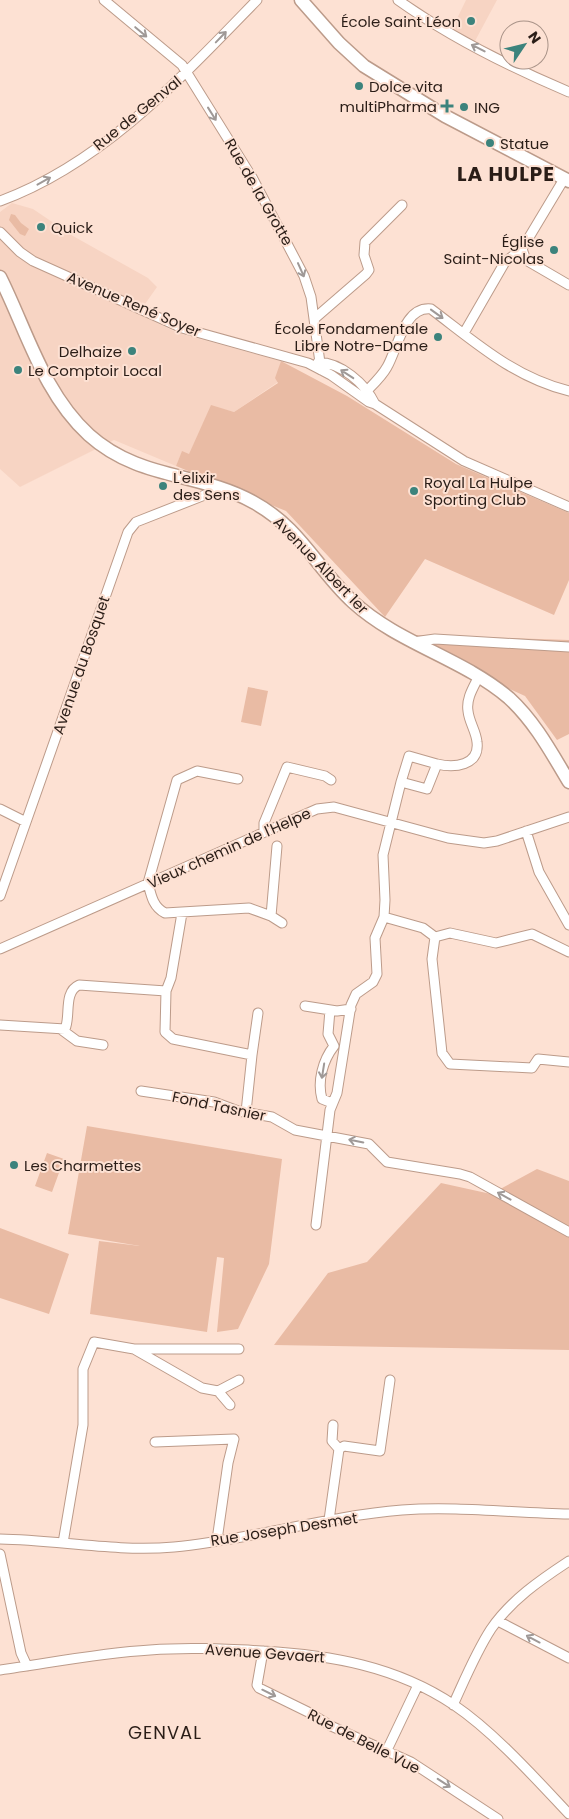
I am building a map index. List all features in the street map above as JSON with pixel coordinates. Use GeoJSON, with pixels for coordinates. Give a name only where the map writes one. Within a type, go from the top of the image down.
{"type":"FeatureCollection","features":[{"type":"Feature","properties":{"kind":"main road"},"geometry":{"type":"LineString","coordinates":[[301,0],[339,43],[364,66],[445,116],[567,180]]}},
{"type":"Feature","properties":{"kind":"main road","name":"Avenue Albert 1er"},"geometry":{"type":"LineString","coordinates":[[0,277],[56,397],[83,429],[102,446],[136,465],[251,500],[287,525],[353,602],[391,631],[478,678],[507,697],[522,710],[536,728],[569,782]]}},
{"type":"Feature","properties":{"kind":"street","name":"Rue de la Grotte"},"geometry":{"type":"LineString","coordinates":[[104,0],[187,72],[254,179],[296,258],[308,290],[322,366]]}},
{"type":"Feature","properties":{"kind":"street","name":"Rue de Genval"},"geometry":{"type":"LineString","coordinates":[[0,202],[45,182],[131,122],[187,72],[257,0]]}},
{"type":"Feature","properties":{"kind":"street"},"geometry":{"type":"LineString","coordinates":[[398,0],[428,22],[544,82],[569,92]]}},
{"type":"Feature","properties":{"kind":"street"},"geometry":{"type":"LineString","coordinates":[[464,334],[505,262],[522,249],[567,180]]}},
{"type":"Feature","properties":{"kind":"street"},"geometry":{"type":"LineString","coordinates":[[314,319],[366,274],[369,270],[364,255],[365,242],[402,205]]}},
{"type":"Feature","properties":{"kind":"street","name":"Avenue René Soyer"},"geometry":{"type":"LineString","coordinates":[[0,232],[20,252],[33,261],[182,328],[308,363],[322,366],[334,365],[356,380],[364,394],[375,404],[464,461],[569,507]]}},
{"type":"Feature","properties":{"kind":"street"},"geometry":{"type":"LineString","coordinates":[[522,249],[526,260],[569,284]]}},
{"type":"Feature","properties":{"kind":"street"},"geometry":{"type":"LineString","coordinates":[[364,394],[388,366],[411,316],[424,308],[431,309],[503,364],[526,376],[569,391]]}},
{"type":"Feature","properties":{"kind":"street","name":"Avenue du Bosquet"},"geometry":{"type":"LineString","coordinates":[[0,896],[128,532],[136,522],[220,489]]}},
{"type":"Feature","properties":{"kind":"street"},"geometry":{"type":"LineString","coordinates":[[413,642],[436,639],[569,647]]}},
{"type":"Feature","properties":{"kind":"street"},"geometry":{"type":"LineString","coordinates":[[332,1103],[322,1099],[320,1089],[324,1061],[348,1034],[351,1008],[356,994],[373,982],[377,974],[375,938],[384,917],[386,873],[383,855],[390,822],[409,756],[455,767],[463,765],[476,752],[477,741],[468,712],[468,702],[478,678]]}},
{"type":"Feature","properties":{"kind":"street"},"geometry":{"type":"LineString","coordinates":[[401,782],[427,789],[437,764]]}},
{"type":"Feature","properties":{"kind":"street"},"geometry":{"type":"LineString","coordinates":[[264,831],[264,823],[287,767],[325,776],[331,780]]}},
{"type":"Feature","properties":{"kind":"street"},"geometry":{"type":"LineString","coordinates":[[238,779],[197,771],[177,780],[148,883],[152,899],[162,912],[182,913],[220,908],[249,908],[271,916],[282,923]]}},
{"type":"Feature","properties":{"kind":"street","name":"Vieux chemin de l'Helpe"},"geometry":{"type":"LineString","coordinates":[[0,949],[264,831],[324,807],[350,811],[472,842],[497,841],[569,817]]}},
{"type":"Feature","properties":{"kind":"street"},"geometry":{"type":"LineString","coordinates":[[0,809],[26,822]]}},
{"type":"Feature","properties":{"kind":"street"},"geometry":{"type":"LineString","coordinates":[[552,822],[569,826]]}},
{"type":"Feature","properties":{"kind":"street"},"geometry":{"type":"LineString","coordinates":[[526,831],[539,872],[569,925]]}},
{"type":"Feature","properties":{"kind":"street"},"geometry":{"type":"LineString","coordinates":[[271,916],[277,846]]}},
{"type":"Feature","properties":{"kind":"street"},"geometry":{"type":"LineString","coordinates":[[182,913],[166,991],[165,1032],[169,1038],[252,1055]]}},
{"type":"Feature","properties":{"kind":"street"},"geometry":{"type":"LineString","coordinates":[[384,917],[424,928],[435,936],[450,933],[496,943],[532,934],[569,952]]}},
{"type":"Feature","properties":{"kind":"street"},"geometry":{"type":"LineString","coordinates":[[435,936],[432,959],[442,1053],[445,1060],[450,1064],[532,1068],[538,1059],[569,1062]]}},
{"type":"Feature","properties":{"kind":"street"},"geometry":{"type":"LineString","coordinates":[[62,1030],[67,1024],[70,993],[80,985],[166,991]]}},
{"type":"Feature","properties":{"kind":"street"},"geometry":{"type":"LineString","coordinates":[[305,1006],[330,1010],[351,1008]]}},
{"type":"Feature","properties":{"kind":"street"},"geometry":{"type":"LineString","coordinates":[[316,1225],[332,1103],[337,1093],[339,1046],[328,1034],[330,1010]]}},
{"type":"Feature","properties":{"kind":"street"},"geometry":{"type":"LineString","coordinates":[[246,1112],[258,1013]]}},
{"type":"Feature","properties":{"kind":"street"},"geometry":{"type":"LineString","coordinates":[[0,1025],[62,1030],[77,1041],[103,1045]]}},
{"type":"Feature","properties":{"kind":"street","name":"Fond Tasnier"},"geometry":{"type":"LineString","coordinates":[[141,1091],[214,1102],[246,1112],[272,1117],[295,1130],[369,1144],[387,1162],[470,1177],[569,1232]]}},
{"type":"Feature","properties":{"kind":"street"},"geometry":{"type":"LineString","coordinates":[[64,1543],[83,1425],[83,1370],[94,1342],[134,1349],[239,1349]]}},
{"type":"Feature","properties":{"kind":"street"},"geometry":{"type":"LineString","coordinates":[[134,1349],[202,1388],[218,1391],[239,1380]]}},
{"type":"Feature","properties":{"kind":"street"},"geometry":{"type":"LineString","coordinates":[[339,1449],[344,1446],[380,1452],[390,1380]]}},
{"type":"Feature","properties":{"kind":"street"},"geometry":{"type":"LineString","coordinates":[[218,1391],[230,1405]]}},
{"type":"Feature","properties":{"kind":"street"},"geometry":{"type":"LineString","coordinates":[[329,1520],[339,1449],[332,1441],[333,1425]]}},
{"type":"Feature","properties":{"kind":"street"},"geometry":{"type":"LineString","coordinates":[[155,1442],[234,1439],[228,1463],[217,1540]]}},
{"type":"Feature","properties":{"kind":"street","name":"Rue Joseph Desmet"},"geometry":{"type":"LineString","coordinates":[[0,1539],[133,1548],[175,1547],[329,1520],[411,1510],[569,1514]]}},
{"type":"Feature","properties":{"kind":"street"},"geometry":{"type":"LineString","coordinates":[[0,1554],[21,1653],[27,1666]]}},
{"type":"Feature","properties":{"kind":"street"},"geometry":{"type":"LineString","coordinates":[[453,1705],[481,1647],[498,1621],[528,1590],[569,1561]]}},
{"type":"Feature","properties":{"kind":"street"},"geometry":{"type":"LineString","coordinates":[[498,1621],[569,1658]]}},
{"type":"Feature","properties":{"kind":"street","name":"Avenue Gevaert"},"geometry":{"type":"LineString","coordinates":[[0,1670],[152,1650],[263,1651],[308,1654],[368,1665],[418,1685],[453,1705],[498,1743],[569,1814]]}},
{"type":"Feature","properties":{"kind":"street","name":"Rue de Belle Vue"},"geometry":{"type":"LineString","coordinates":[[263,1651],[257,1685],[259,1688],[331,1726],[387,1750],[416,1765],[498,1819]]}},
{"type":"Feature","properties":{"kind":"street"},"geometry":{"type":"LineString","coordinates":[[387,1750],[418,1685]]}},
{"type":"Feature","properties":{"kind":"shaded area","name":"École Saint Léon"},"geometry":{"type":"Polygon","coordinates":[[[466,0],[497,0],[475,41],[452,29],[466,0]]]}},
{"type":"Feature","properties":{"kind":"shaded area"},"geometry":{"type":"Polygon","coordinates":[[[12,203],[33,209],[73,236],[148,278],[157,287],[138,314],[178,333],[281,361],[277,376],[278,382],[234,412],[211,406],[189,455],[182,452],[176,466],[114,440],[20,487],[0,469],[0,212],[12,203]]]}},
{"type":"Feature","properties":{"kind":"shaded area"},"geometry":{"type":"Polygon","coordinates":[[[11,214],[15,215],[29,229],[25,236],[20,234],[9,220],[11,214]]]}},
{"type":"Feature","properties":{"kind":"shaded area","name":"Royal La Hulpe Sporting Club"},"geometry":{"type":"Polygon","coordinates":[[[281,361],[347,396],[456,464],[569,513],[569,580],[554,615],[425,559],[385,617],[286,511],[176,466],[182,451],[189,454],[211,405],[234,412],[278,383],[275,378],[281,361]]]}},
{"type":"Feature","properties":{"kind":"shaded area"},"geometry":{"type":"Polygon","coordinates":[[[414,635],[569,640],[569,734],[557,740],[525,696],[501,685],[414,635]]]}},
{"type":"Feature","properties":{"kind":"shaded area"},"geometry":{"type":"Polygon","coordinates":[[[248,687],[268,691],[261,726],[241,722],[248,687]]]}},
{"type":"Feature","properties":{"kind":"shaded area"},"geometry":{"type":"Polygon","coordinates":[[[87,1126],[282,1159],[269,1264],[238,1329],[217,1332],[224,1258],[217,1257],[207,1332],[90,1314],[99,1241],[140,1246],[68,1234],[87,1126]]]}},
{"type":"Feature","properties":{"kind":"shaded area"},"geometry":{"type":"Polygon","coordinates":[[[47,1153],[64,1159],[52,1192],[35,1186],[47,1153]]]}},
{"type":"Feature","properties":{"kind":"shaded area"},"geometry":{"type":"Polygon","coordinates":[[[537,1169],[569,1181],[569,1350],[274,1345],[328,1273],[367,1262],[441,1183],[491,1194],[537,1169]]]}},
{"type":"Feature","properties":{"kind":"shaded area"},"geometry":{"type":"Polygon","coordinates":[[[0,1228],[69,1254],[49,1314],[0,1298],[0,1228]]]}},
{"type":"Feature","properties":{"kind":"place","name":"École Saint Léon"},"geometry":{"type":"Point","coordinates":[471,21]}},
{"type":"Feature","properties":{"kind":"place","name":"Dolce vita"},"geometry":{"type":"Point","coordinates":[359,86]}},
{"type":"Feature","properties":{"kind":"place","name":"multiPharma"},"geometry":{"type":"Point","coordinates":[447,106]}},
{"type":"Feature","properties":{"kind":"place","name":"ING"},"geometry":{"type":"Point","coordinates":[464,107]}},
{"type":"Feature","properties":{"kind":"place","name":"Statue"},"geometry":{"type":"Point","coordinates":[490,143]}},
{"type":"Feature","properties":{"kind":"place","name":"Quick"},"geometry":{"type":"Point","coordinates":[41,227]}},
{"type":"Feature","properties":{"kind":"place","name":"Église Saint-Nicolas"},"geometry":{"type":"Point","coordinates":[554,250]}},
{"type":"Feature","properties":{"kind":"place","name":"École Fondamentale Libre Notre-Dame"},"geometry":{"type":"Point","coordinates":[438,337]}},
{"type":"Feature","properties":{"kind":"place","name":"Delhaize"},"geometry":{"type":"Point","coordinates":[132,351]}},
{"type":"Feature","properties":{"kind":"place","name":"Le Comptoir Local"},"geometry":{"type":"Point","coordinates":[18,370]}},
{"type":"Feature","properties":{"kind":"place","name":"L'elixir des Sens"},"geometry":{"type":"Point","coordinates":[163,486]}},
{"type":"Feature","properties":{"kind":"place","name":"Royal La Hulpe Sporting Club"},"geometry":{"type":"Point","coordinates":[414,491]}},
{"type":"Feature","properties":{"kind":"place","name":"Les Charmettes"},"geometry":{"type":"Point","coordinates":[14,1165]}},
{"type":"Feature","properties":{"kind":"district","name":"LA HULPE"},"geometry":{"type":"Point","coordinates":[506,174]}},
{"type":"Feature","properties":{"kind":"district","name":"GENVAL"},"geometry":{"type":"Point","coordinates":[165,1732]}}]}
